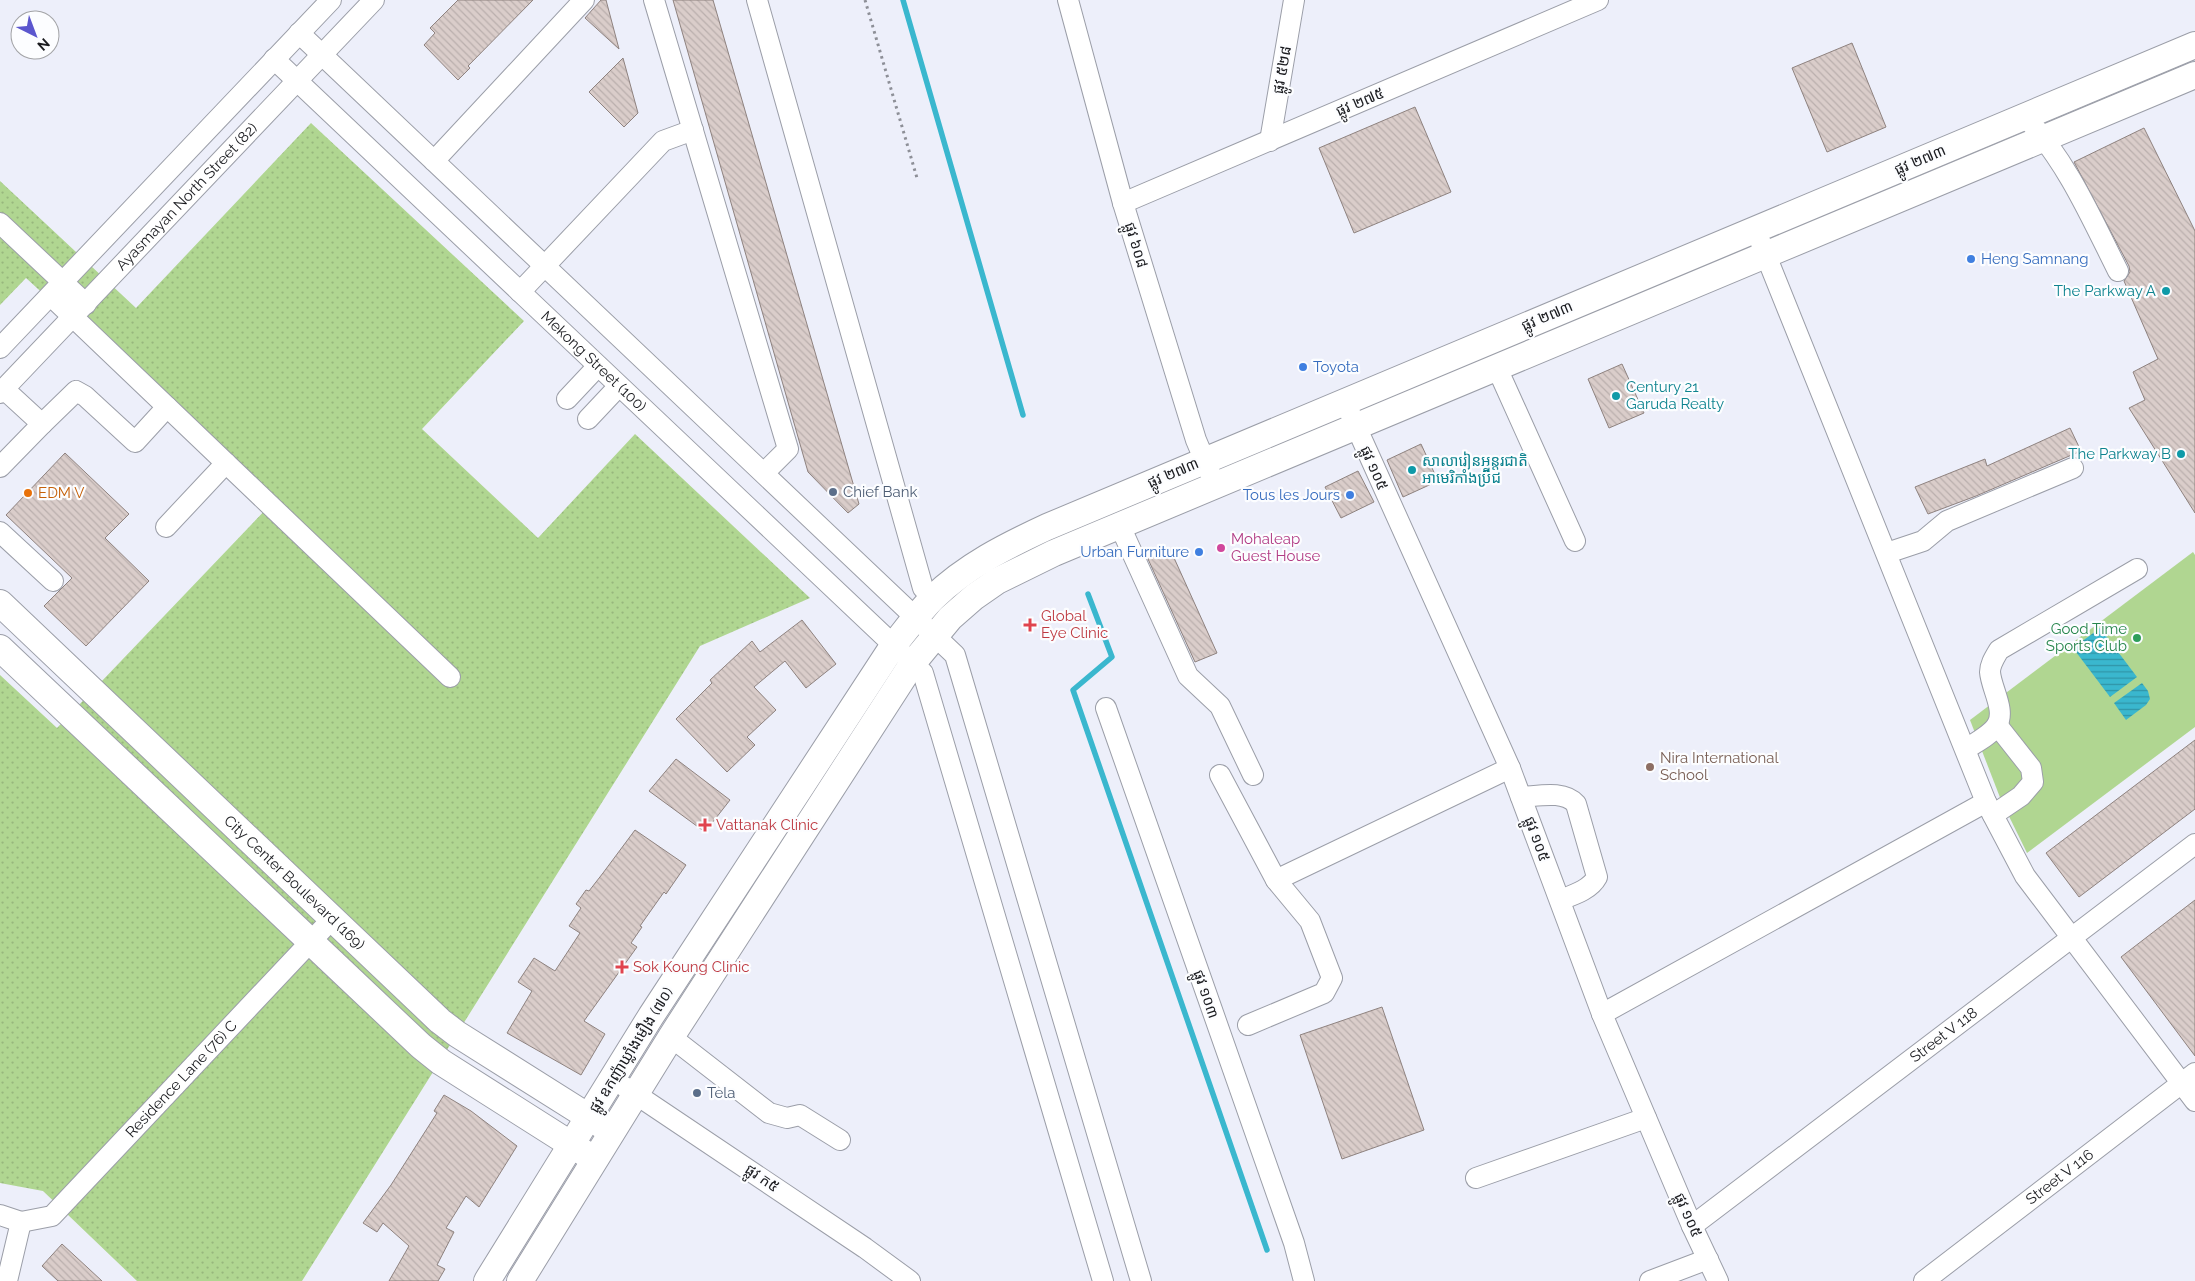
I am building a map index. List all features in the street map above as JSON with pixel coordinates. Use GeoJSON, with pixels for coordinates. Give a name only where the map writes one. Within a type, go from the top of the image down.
{"type":"FeatureCollection","features":[{"type":"Feature","properties":{"kind":"main road","name":"ផ្លូវ ២៧៣"},"geometry":{"type":"LineString","coordinates":[[893,646],[924,608],[971,567],[1005,546],[1345,401],[2195,45]]}},
{"type":"Feature","properties":{"kind":"main road","name":"ផ្លូវ ២៧៣"},"geometry":{"type":"LineString","coordinates":[[943,626],[987,588],[1017,570],[1054,553],[1216,487],[2195,76]]}},
{"type":"Feature","properties":{"kind":"main road"},"geometry":{"type":"LineString","coordinates":[[1562,310],[1572,337]]}},
{"type":"Feature","properties":{"kind":"main road","name":"City Center Boulevard (169)"},"geometry":{"type":"LineString","coordinates":[[0,603],[440,1021],[612,1132]]}},
{"type":"Feature","properties":{"kind":"main road"},"geometry":{"type":"LineString","coordinates":[[924,608],[943,626]]}},
{"type":"Feature","properties":{"kind":"main road","name":"ផ្លូវ ឧកញ៉ាឃ្លាំងមឿង (៧០)"},"geometry":{"type":"LineString","coordinates":[[520,1281],[671,1037],[912,664],[943,626]]}},
{"type":"Feature","properties":{"kind":"main road","name":"ផ្លូវ ឧកញ៉ាឃ្លាំងមឿង (៧០)"},"geometry":{"type":"LineString","coordinates":[[487,1281],[612,1079],[893,646]]}},
{"type":"Feature","properties":{"kind":"main road","name":"City Center Boulevard (169)"},"geometry":{"type":"LineString","coordinates":[[0,648],[396,1024],[434,1056],[595,1160]]}},
{"type":"Feature","properties":{"kind":"street","name":"Ayasmayan North Street (82)"},"geometry":{"type":"LineString","coordinates":[[0,348],[332,0]]}},
{"type":"Feature","properties":{"kind":"street","name":"Ayasmayan North Street (82)"},"geometry":{"type":"LineString","coordinates":[[2,391],[374,0]]}},
{"type":"Feature","properties":{"kind":"street"},"geometry":{"type":"LineString","coordinates":[[434,161],[584,0]]}},
{"type":"Feature","properties":{"kind":"street"},"geometry":{"type":"LineString","coordinates":[[654,0],[788,450],[764,473]]}},
{"type":"Feature","properties":{"kind":"street"},"geometry":{"type":"LineString","coordinates":[[757,0],[923,588],[924,608]]}},
{"type":"Feature","properties":{"kind":"street","name":"ផ្លូវ ៦០៨"},"geometry":{"type":"LineString","coordinates":[[1068,0],[1123,203],[1196,440],[1216,487]]}},
{"type":"Feature","properties":{"kind":"street","name":"ផ្លូវ ៥២៨"},"geometry":{"type":"LineString","coordinates":[[1270,140],[1294,0]]}},
{"type":"Feature","properties":{"kind":"street","name":"ផ្លូវ ២៧៥"},"geometry":{"type":"LineString","coordinates":[[1123,203],[1598,0]]}},
{"type":"Feature","properties":{"kind":"street"},"geometry":{"type":"LineString","coordinates":[[299,33],[764,473],[924,608]]}},
{"type":"Feature","properties":{"kind":"street","name":"Mekong Street (100)"},"geometry":{"type":"LineString","coordinates":[[274,59],[923,673],[1103,1281]]}},
{"type":"Feature","properties":{"kind":"street"},"geometry":{"type":"LineString","coordinates":[[2025,116],[2044,138],[2068,172],[2118,271]]}},
{"type":"Feature","properties":{"kind":"street"},"geometry":{"type":"LineString","coordinates":[[520,292],[663,141],[693,130]]}},
{"type":"Feature","properties":{"kind":"street"},"geometry":{"type":"LineString","coordinates":[[0,223],[57,289],[79,310],[167,407],[450,678]]}},
{"type":"Feature","properties":{"kind":"street"},"geometry":{"type":"LineString","coordinates":[[1756,228],[1990,808],[2025,876],[2070,939],[2188,1079],[2195,1101]]}},
{"type":"Feature","properties":{"kind":"street"},"geometry":{"type":"LineString","coordinates":[[567,399],[598,366]]}},
{"type":"Feature","properties":{"kind":"street"},"geometry":{"type":"LineString","coordinates":[[1497,368],[1575,541]]}},
{"type":"Feature","properties":{"kind":"street"},"geometry":{"type":"LineString","coordinates":[[588,419],[620,386]]}},
{"type":"Feature","properties":{"kind":"street"},"geometry":{"type":"LineString","coordinates":[[2,391],[42,424]]}},
{"type":"Feature","properties":{"kind":"street"},"geometry":{"type":"LineString","coordinates":[[0,467],[76,391],[85,396],[135,442],[167,407]]}},
{"type":"Feature","properties":{"kind":"street","name":"ផ្លូវ ១០៥"},"geometry":{"type":"LineString","coordinates":[[1345,401],[1510,768],[1602,1014],[1692,1226],[1718,1281]]}},
{"type":"Feature","properties":{"kind":"street"},"geometry":{"type":"LineString","coordinates":[[166,527],[226,463]]}},
{"type":"Feature","properties":{"kind":"street"},"geometry":{"type":"LineString","coordinates":[[1886,553],[1923,541],[1947,521],[2073,468]]}},
{"type":"Feature","properties":{"kind":"street"},"geometry":{"type":"LineString","coordinates":[[1120,526],[1188,676],[1220,706],[1253,775]]}},
{"type":"Feature","properties":{"kind":"street"},"geometry":{"type":"LineString","coordinates":[[0,532],[53,581]]}},
{"type":"Feature","properties":{"kind":"street"},"geometry":{"type":"LineString","coordinates":[[1966,749],[1997,725],[2000,718],[1990,670],[1998,650],[2137,569]]}},
{"type":"Feature","properties":{"kind":"street"},"geometry":{"type":"LineString","coordinates":[[943,626],[955,655],[1141,1281]]}},
{"type":"Feature","properties":{"kind":"street","name":"ផ្លូវ ១០៣"},"geometry":{"type":"LineString","coordinates":[[1106,708],[1294,1244],[1304,1281]]}},
{"type":"Feature","properties":{"kind":"street"},"geometry":{"type":"LineString","coordinates":[[1602,1014],[1990,808],[2021,796],[2033,782],[2031,768],[1997,725]]}},
{"type":"Feature","properties":{"kind":"street"},"geometry":{"type":"LineString","coordinates":[[1276,880],[1510,768]]}},
{"type":"Feature","properties":{"kind":"street"},"geometry":{"type":"LineString","coordinates":[[1220,776],[1276,880],[1310,921],[1332,978],[1324,993],[1248,1025]]}},
{"type":"Feature","properties":{"kind":"street"},"geometry":{"type":"LineString","coordinates":[[1521,797],[1564,796],[1571,798],[1576,804],[1597,877],[1588,888],[1560,900]]}},
{"type":"Feature","properties":{"kind":"street","name":"Street V 118"},"geometry":{"type":"LineString","coordinates":[[1692,1226],[2195,844]]}},
{"type":"Feature","properties":{"kind":"street","name":"Residence Lane (76) C"},"geometry":{"type":"LineString","coordinates":[[21,1222],[52,1216],[332,918]]}},
{"type":"Feature","properties":{"kind":"street"},"geometry":{"type":"LineString","coordinates":[[671,1037],[769,1113],[787,1118],[800,1116],[840,1140]]}},
{"type":"Feature","properties":{"kind":"street","name":"ផ្លូវ ក៥"},"geometry":{"type":"LineString","coordinates":[[612,1079],[865,1248],[910,1281]]}},
{"type":"Feature","properties":{"kind":"street","name":"Street V 116"},"geometry":{"type":"LineString","coordinates":[[1924,1281],[2188,1079]]}},
{"type":"Feature","properties":{"kind":"street"},"geometry":{"type":"LineString","coordinates":[[1476,1178],[1646,1118]]}},
{"type":"Feature","properties":{"kind":"street"},"geometry":{"type":"LineString","coordinates":[[0,1214],[21,1222],[9,1280]]}},
{"type":"Feature","properties":{"kind":"street"},"geometry":{"type":"LineString","coordinates":[[1650,1281],[1708,1259]]}},
{"type":"Feature","properties":{"kind":"path"},"geometry":{"type":"LineString","coordinates":[[865,0],[917,178]]}},
{"type":"Feature","properties":{"kind":"green space"},"geometry":{"type":"Polygon","coordinates":[[[311,123],[524,321],[422,429],[538,538],[635,434],[810,598],[700,646],[302,1281],[137,1281],[43,1191],[0,1183],[0,675],[57,728],[272,503],[26,278],[0,305],[0,181],[136,308],[311,123]]]}},
{"type":"Feature","properties":{"kind":"green space","name":"Good Time Sports Club"},"geometry":{"type":"Polygon","coordinates":[[[2193,552],[2195,555],[2195,727],[2027,853],[2001,800],[1970,720],[2193,552]]]}},
{"type":"Feature","properties":{"kind":"water"},"geometry":{"type":"Polygon","coordinates":[[[2100,628],[2137,677],[2110,697],[2073,648],[2100,628]]]}},
{"type":"Feature","properties":{"kind":"water"},"geometry":{"type":"Polygon","coordinates":[[[2142,683],[2148,691],[2150,699],[2146,705],[2126,720],[2114,703],[2142,683]]]}},
{"type":"Feature","properties":{"kind":"building"},"geometry":{"type":"Polygon","coordinates":[[[458,0],[533,0],[468,66],[470,68],[458,80],[424,45],[435,33],[430,28],[458,0]]]}},
{"type":"Feature","properties":{"kind":"building"},"geometry":{"type":"Polygon","coordinates":[[[601,0],[606,0],[619,49],[585,18],[601,0]]]}},
{"type":"Feature","properties":{"kind":"building"},"geometry":{"type":"Polygon","coordinates":[[[673,0],[713,0],[859,504],[848,513],[808,472],[673,0]]]}},
{"type":"Feature","properties":{"kind":"building"},"geometry":{"type":"Polygon","coordinates":[[[1852,43],[1886,127],[1827,152],[1792,68],[1852,43]]]}},
{"type":"Feature","properties":{"kind":"building"},"geometry":{"type":"Polygon","coordinates":[[[623,58],[638,113],[624,127],[589,92],[623,58]]]}},
{"type":"Feature","properties":{"kind":"building"},"geometry":{"type":"Polygon","coordinates":[[[1415,107],[1451,192],[1354,233],[1319,148],[1415,107]]]}},
{"type":"Feature","properties":{"kind":"building","name":"The Parkway A"},"geometry":{"type":"Polygon","coordinates":[[[2144,128],[2195,231],[2195,513],[2129,408],[2145,400],[2133,372],[2158,359],[2124,281],[2130,272],[2129,266],[2074,162],[2144,128]]]}},
{"type":"Feature","properties":{"kind":"building","name":"Century 21 Garuda Realty"},"geometry":{"type":"Polygon","coordinates":[[[1622,364],[1644,413],[1609,428],[1588,379],[1622,364]]]}},
{"type":"Feature","properties":{"kind":"building"},"geometry":{"type":"Polygon","coordinates":[[[2070,428],[2081,451],[1976,496],[1928,514],[1915,487],[1985,459],[1987,466],[2070,428]]]}},
{"type":"Feature","properties":{"kind":"building","name":"សាលារៀនអន្តរជាតិ អាមេរិកាំងប្រ៊ីជ"},"geometry":{"type":"Polygon","coordinates":[[[1421,444],[1438,481],[1403,497],[1387,460],[1421,444]]]}},
{"type":"Feature","properties":{"kind":"building"},"geometry":{"type":"Polygon","coordinates":[[[65,453],[129,514],[105,538],[149,581],[86,646],[44,606],[72,578],[6,515],[65,453]]]}},
{"type":"Feature","properties":{"kind":"building","name":"Tous les Jours"},"geometry":{"type":"Polygon","coordinates":[[[1358,471],[1374,502],[1341,518],[1325,487],[1358,471]]]}},
{"type":"Feature","properties":{"kind":"building"},"geometry":{"type":"Polygon","coordinates":[[[1170,549],[1217,653],[1195,662],[1148,559],[1170,549]]]}},
{"type":"Feature","properties":{"kind":"building"},"geometry":{"type":"Polygon","coordinates":[[[802,620],[836,664],[806,688],[785,661],[754,687],[776,710],[747,737],[755,745],[727,772],[676,719],[712,683],[710,680],[752,641],[760,652],[802,620]]]}},
{"type":"Feature","properties":{"kind":"building"},"geometry":{"type":"Polygon","coordinates":[[[2195,740],[2195,809],[2079,897],[2046,853],[2195,740]]]}},
{"type":"Feature","properties":{"kind":"building"},"geometry":{"type":"Polygon","coordinates":[[[676,759],[730,800],[705,832],[649,791],[676,759]]]}},
{"type":"Feature","properties":{"kind":"building"},"geometry":{"type":"Polygon","coordinates":[[[635,830],[686,865],[640,926],[642,927],[631,943],[637,947],[584,1021],[605,1034],[581,1075],[507,1033],[532,991],[518,982],[534,958],[555,971],[580,933],[569,926],[581,908],[576,904],[586,890],[589,891],[635,830]]]}},
{"type":"Feature","properties":{"kind":"building"},"geometry":{"type":"Polygon","coordinates":[[[2195,900],[2195,1056],[2121,957],[2195,900]]]}},
{"type":"Feature","properties":{"kind":"building"},"geometry":{"type":"Polygon","coordinates":[[[1382,1007],[1424,1130],[1342,1159],[1300,1035],[1382,1007]]]}},
{"type":"Feature","properties":{"kind":"building"},"geometry":{"type":"Polygon","coordinates":[[[444,1095],[471,1111],[517,1146],[479,1207],[466,1196],[446,1228],[454,1232],[437,1265],[445,1269],[438,1281],[389,1281],[409,1246],[383,1223],[377,1232],[363,1223],[391,1185],[437,1113],[434,1111],[444,1095]]]}},
{"type":"Feature","properties":{"kind":"building"},"geometry":{"type":"Polygon","coordinates":[[[62,1244],[102,1281],[58,1281],[42,1266],[62,1244]]]}},
{"type":"Feature","properties":{"kind":"waterway"},"geometry":{"type":"LineString","coordinates":[[903,0],[1023,415]]}},
{"type":"Feature","properties":{"kind":"waterway"},"geometry":{"type":"LineString","coordinates":[[1088,594],[1112,657],[1073,690],[1267,1250]]}},
{"type":"Feature","properties":{"kind":"place","name":"Heng Samnang"},"geometry":{"type":"Point","coordinates":[1971,259]}},
{"type":"Feature","properties":{"kind":"place","name":"The Parkway A"},"geometry":{"type":"Point","coordinates":[2166,291]}},
{"type":"Feature","properties":{"kind":"place","name":"Toyota"},"geometry":{"type":"Point","coordinates":[1303,367]}},
{"type":"Feature","properties":{"kind":"place","name":"Century 21 Garuda Realty"},"geometry":{"type":"Point","coordinates":[1616,396]}},
{"type":"Feature","properties":{"kind":"place","name":"The Parkway B"},"geometry":{"type":"Point","coordinates":[2181,454]}},
{"type":"Feature","properties":{"kind":"place","name":"សាលារៀនអន្តរជាតិ អាមេរិកាំងប្រ៊ីជ"},"geometry":{"type":"Point","coordinates":[1412,470]}},
{"type":"Feature","properties":{"kind":"place","name":"Chief Bank"},"geometry":{"type":"Point","coordinates":[833,492]}},
{"type":"Feature","properties":{"kind":"place","name":"EDM V"},"geometry":{"type":"Point","coordinates":[28,493]}},
{"type":"Feature","properties":{"kind":"place","name":"Tous les Jours"},"geometry":{"type":"Point","coordinates":[1350,495]}},
{"type":"Feature","properties":{"kind":"place","name":"Mohaleap Guest House"},"geometry":{"type":"Point","coordinates":[1221,548]}},
{"type":"Feature","properties":{"kind":"place","name":"Urban Furniture"},"geometry":{"type":"Point","coordinates":[1199,552]}},
{"type":"Feature","properties":{"kind":"place","name":"Global Eye Clinic"},"geometry":{"type":"Point","coordinates":[1030,625]}},
{"type":"Feature","properties":{"kind":"place","name":"Good Time Sports Club"},"geometry":{"type":"Point","coordinates":[2137,638]}},
{"type":"Feature","properties":{"kind":"place","name":"Nira International School"},"geometry":{"type":"Point","coordinates":[1650,767]}},
{"type":"Feature","properties":{"kind":"place","name":"Vattanak Clinic"},"geometry":{"type":"Point","coordinates":[705,825]}},
{"type":"Feature","properties":{"kind":"place","name":"Sok Koung Clinic"},"geometry":{"type":"Point","coordinates":[622,967]}},
{"type":"Feature","properties":{"kind":"place","name":"Tela"},"geometry":{"type":"Point","coordinates":[697,1093]}}]}
